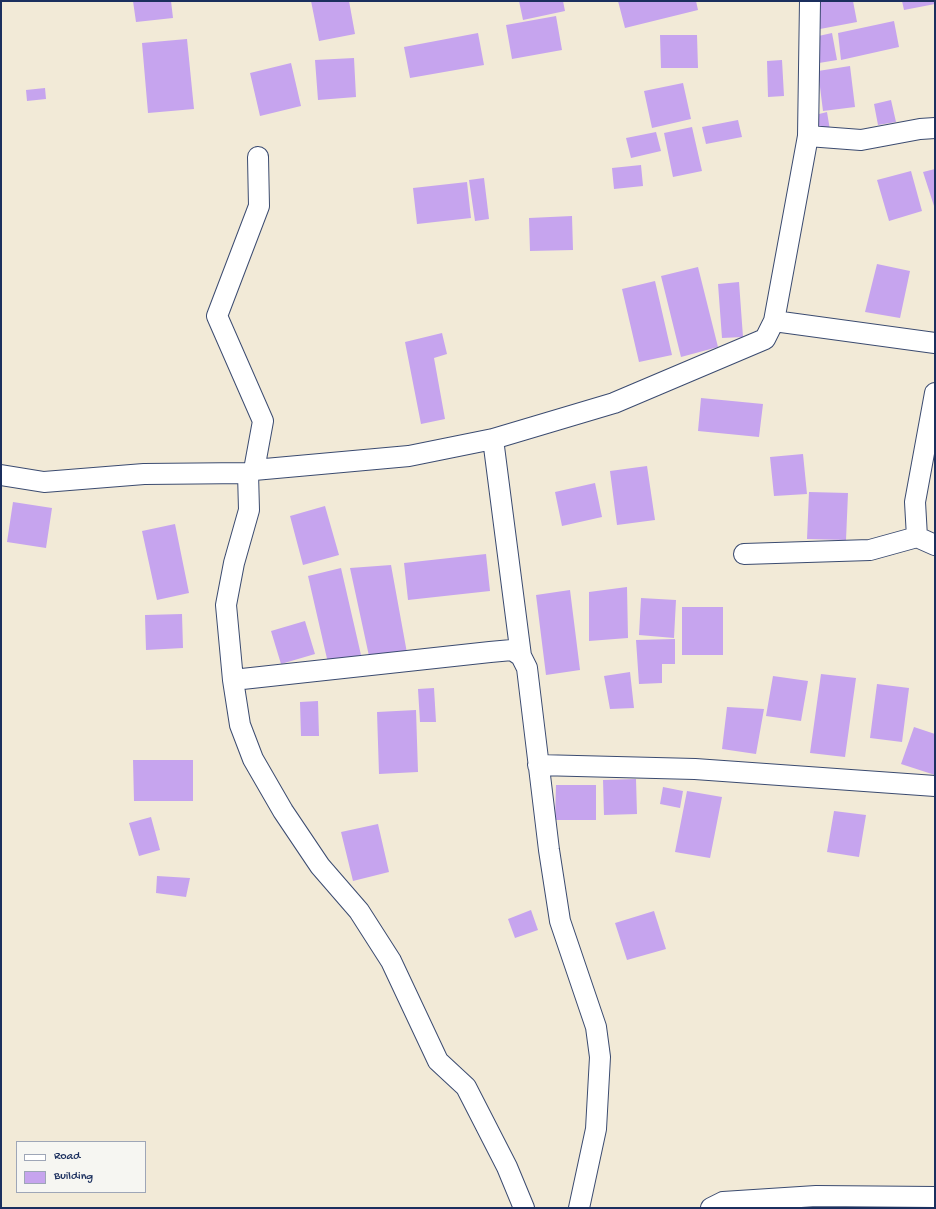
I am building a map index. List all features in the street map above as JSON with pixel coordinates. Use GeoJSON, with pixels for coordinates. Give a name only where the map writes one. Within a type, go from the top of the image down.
{"type":"FeatureCollection","features":[{"type":"Feature","properties":{"kind":"street"},"geometry":{"type":"LineString","coordinates":[[1,475],[44,482],[144,474],[251,471],[409,456],[493,439],[614,403],[682,376],[765,339],[774,321],[808,136],[810,1]]}},
{"type":"Feature","properties":{"kind":"street"},"geometry":{"type":"LineString","coordinates":[[808,136],[860,140],[920,129],[935,128]]}},
{"type":"Feature","properties":{"kind":"street"},"geometry":{"type":"LineString","coordinates":[[258,157],[259,206],[217,316],[263,421],[251,471],[249,510],[234,563],[226,605],[233,680],[240,725],[253,759],[283,811],[320,866],[359,911],[391,961],[438,1061],[466,1087],[507,1167],[524,1208]]}},
{"type":"Feature","properties":{"kind":"street"},"geometry":{"type":"LineString","coordinates":[[774,321],[935,343]]}},
{"type":"Feature","properties":{"kind":"street"},"geometry":{"type":"LineString","coordinates":[[917,537],[916,502],[935,393]]}},
{"type":"Feature","properties":{"kind":"street"},"geometry":{"type":"LineString","coordinates":[[493,439],[521,656],[527,668],[538,765],[560,921],[596,1027],[600,1057],[596,1129],[579,1208]]}},
{"type":"Feature","properties":{"kind":"street"},"geometry":{"type":"LineString","coordinates":[[744,554],[870,550],[917,537],[935,545]]}},
{"type":"Feature","properties":{"kind":"street"},"geometry":{"type":"LineString","coordinates":[[233,680],[512,650],[521,656]]}},
{"type":"Feature","properties":{"kind":"street"},"geometry":{"type":"LineString","coordinates":[[538,765],[695,769],[935,786]]}},
{"type":"Feature","properties":{"kind":"street"},"geometry":{"type":"LineString","coordinates":[[711,1208],[723,1202],[809,1197],[935,1196]]}},
{"type":"Feature","properties":{"kind":"building"},"geometry":{"type":"Polygon","coordinates":[[[133,1],[171,1],[173,18],[136,22],[133,1]]]}},
{"type":"Feature","properties":{"kind":"building"},"geometry":{"type":"Polygon","coordinates":[[[311,1],[349,1],[355,34],[319,41],[311,1]]]}},
{"type":"Feature","properties":{"kind":"building"},"geometry":{"type":"Polygon","coordinates":[[[519,1],[563,1],[565,11],[523,20],[519,1]]]}},
{"type":"Feature","properties":{"kind":"building"},"geometry":{"type":"Polygon","coordinates":[[[618,1],[696,1],[698,10],[625,28],[618,1]]]}},
{"type":"Feature","properties":{"kind":"building"},"geometry":{"type":"Polygon","coordinates":[[[814,1],[853,1],[857,22],[820,29],[814,1]]]}},
{"type":"Feature","properties":{"kind":"building"},"geometry":{"type":"Polygon","coordinates":[[[902,1],[935,1],[935,4],[904,10],[902,1]]]}},
{"type":"Feature","properties":{"kind":"building"},"geometry":{"type":"Polygon","coordinates":[[[556,16],[562,50],[512,59],[506,25],[556,16]]]}},
{"type":"Feature","properties":{"kind":"building"},"geometry":{"type":"Polygon","coordinates":[[[894,21],[899,47],[841,60],[838,33],[894,21]]]}},
{"type":"Feature","properties":{"kind":"building"},"geometry":{"type":"Polygon","coordinates":[[[478,33],[484,65],[410,78],[404,47],[478,33]]]}},
{"type":"Feature","properties":{"kind":"building"},"geometry":{"type":"Polygon","coordinates":[[[832,33],[837,60],[819,63],[814,37],[832,33]]]}},
{"type":"Feature","properties":{"kind":"building"},"geometry":{"type":"Polygon","coordinates":[[[660,35],[697,35],[698,68],[661,68],[660,35]]]}},
{"type":"Feature","properties":{"kind":"building"},"geometry":{"type":"Polygon","coordinates":[[[187,39],[194,109],[148,113],[142,43],[187,39]]]}},
{"type":"Feature","properties":{"kind":"building"},"geometry":{"type":"Polygon","coordinates":[[[354,58],[356,97],[318,100],[315,60],[354,58]]]}},
{"type":"Feature","properties":{"kind":"building"},"geometry":{"type":"Polygon","coordinates":[[[782,60],[784,96],[768,97],[767,61],[782,60]]]}},
{"type":"Feature","properties":{"kind":"building"},"geometry":{"type":"Polygon","coordinates":[[[291,63],[301,106],[260,116],[250,73],[291,63]]]}},
{"type":"Feature","properties":{"kind":"building"},"geometry":{"type":"Polygon","coordinates":[[[850,66],[855,107],[823,111],[818,71],[850,66]]]}},
{"type":"Feature","properties":{"kind":"building"},"geometry":{"type":"Polygon","coordinates":[[[683,83],[691,119],[652,128],[644,91],[683,83]]]}},
{"type":"Feature","properties":{"kind":"building"},"geometry":{"type":"Polygon","coordinates":[[[45,88],[46,99],[27,101],[26,90],[45,88]]]}},
{"type":"Feature","properties":{"kind":"building"},"geometry":{"type":"Polygon","coordinates":[[[891,100],[896,122],[878,125],[874,104],[891,100]]]}},
{"type":"Feature","properties":{"kind":"building"},"geometry":{"type":"Polygon","coordinates":[[[827,112],[830,130],[818,132],[815,115],[827,112]]]}},
{"type":"Feature","properties":{"kind":"building"},"geometry":{"type":"Polygon","coordinates":[[[738,120],[742,137],[706,144],[702,127],[738,120]]]}},
{"type":"Feature","properties":{"kind":"building"},"geometry":{"type":"Polygon","coordinates":[[[692,127],[702,171],[673,177],[664,133],[692,127]]]}},
{"type":"Feature","properties":{"kind":"building"},"geometry":{"type":"Polygon","coordinates":[[[656,132],[661,151],[631,158],[626,138],[656,132]]]}},
{"type":"Feature","properties":{"kind":"building"},"geometry":{"type":"Polygon","coordinates":[[[641,165],[643,186],[614,189],[612,168],[641,165]]]}},
{"type":"Feature","properties":{"kind":"building"},"geometry":{"type":"Polygon","coordinates":[[[935,169],[935,209],[923,172],[935,169]]]}},
{"type":"Feature","properties":{"kind":"building"},"geometry":{"type":"Polygon","coordinates":[[[911,171],[922,211],[889,221],[877,180],[911,171]]]}},
{"type":"Feature","properties":{"kind":"building"},"geometry":{"type":"Polygon","coordinates":[[[484,178],[489,219],[475,221],[469,180],[484,178]]]}},
{"type":"Feature","properties":{"kind":"building"},"geometry":{"type":"Polygon","coordinates":[[[467,182],[471,218],[417,224],[413,188],[467,182]]]}},
{"type":"Feature","properties":{"kind":"building"},"geometry":{"type":"Polygon","coordinates":[[[572,216],[573,250],[530,251],[529,218],[572,216]]]}},
{"type":"Feature","properties":{"kind":"building"},"geometry":{"type":"Polygon","coordinates":[[[877,264],[910,271],[900,318],[865,312],[877,264]]]}},
{"type":"Feature","properties":{"kind":"building"},"geometry":{"type":"Polygon","coordinates":[[[698,267],[718,347],[681,357],[661,276],[698,267]]]}},
{"type":"Feature","properties":{"kind":"building"},"geometry":{"type":"Polygon","coordinates":[[[655,281],[672,355],[639,362],[622,289],[655,281]]]}},
{"type":"Feature","properties":{"kind":"building"},"geometry":{"type":"Polygon","coordinates":[[[739,282],[743,337],[722,338],[718,284],[739,282]]]}},
{"type":"Feature","properties":{"kind":"building"},"geometry":{"type":"Polygon","coordinates":[[[442,333],[447,354],[434,358],[445,419],[421,424],[405,342],[442,333]]]}},
{"type":"Feature","properties":{"kind":"building"},"geometry":{"type":"Polygon","coordinates":[[[701,398],[763,404],[759,437],[698,431],[701,398]]]}},
{"type":"Feature","properties":{"kind":"building"},"geometry":{"type":"Polygon","coordinates":[[[803,454],[807,494],[774,496],[770,457],[803,454]]]}},
{"type":"Feature","properties":{"kind":"building"},"geometry":{"type":"Polygon","coordinates":[[[647,466],[655,520],[617,525],[610,471],[647,466]]]}},
{"type":"Feature","properties":{"kind":"building"},"geometry":{"type":"Polygon","coordinates":[[[595,483],[602,517],[562,526],[555,492],[595,483]]]}},
{"type":"Feature","properties":{"kind":"building"},"geometry":{"type":"Polygon","coordinates":[[[809,492],[848,493],[846,540],[807,539],[809,492]]]}},
{"type":"Feature","properties":{"kind":"building"},"geometry":{"type":"Polygon","coordinates":[[[13,502],[52,508],[46,548],[7,542],[13,502]]]}},
{"type":"Feature","properties":{"kind":"building"},"geometry":{"type":"Polygon","coordinates":[[[325,506],[339,555],[303,565],[290,516],[325,506]]]}},
{"type":"Feature","properties":{"kind":"building"},"geometry":{"type":"Polygon","coordinates":[[[175,524],[189,593],[157,600],[142,531],[175,524]]]}},
{"type":"Feature","properties":{"kind":"building"},"geometry":{"type":"Polygon","coordinates":[[[486,554],[490,591],[408,600],[404,563],[486,554]]]}},
{"type":"Feature","properties":{"kind":"building"},"geometry":{"type":"Polygon","coordinates":[[[391,565],[407,653],[369,656],[350,568],[391,565]]]}},
{"type":"Feature","properties":{"kind":"building"},"geometry":{"type":"Polygon","coordinates":[[[341,568],[361,655],[328,663],[308,576],[341,568]]]}},
{"type":"Feature","properties":{"kind":"building"},"geometry":{"type":"Polygon","coordinates":[[[627,587],[628,638],[589,641],[589,592],[627,587]]]}},
{"type":"Feature","properties":{"kind":"building"},"geometry":{"type":"Polygon","coordinates":[[[570,590],[580,670],[546,675],[536,595],[570,590]]]}},
{"type":"Feature","properties":{"kind":"building"},"geometry":{"type":"Polygon","coordinates":[[[641,598],[676,600],[674,638],[639,635],[641,598]]]}},
{"type":"Feature","properties":{"kind":"building"},"geometry":{"type":"Polygon","coordinates":[[[682,607],[723,607],[723,655],[682,655],[682,607]]]}},
{"type":"Feature","properties":{"kind":"building"},"geometry":{"type":"Polygon","coordinates":[[[182,614],[183,648],[146,650],[145,615],[182,614]]]}},
{"type":"Feature","properties":{"kind":"building"},"geometry":{"type":"Polygon","coordinates":[[[305,621],[315,654],[281,664],[271,631],[305,621]]]}},
{"type":"Feature","properties":{"kind":"building"},"geometry":{"type":"Polygon","coordinates":[[[675,639],[675,664],[662,664],[662,683],[639,684],[636,640],[675,639]]]}},
{"type":"Feature","properties":{"kind":"building"},"geometry":{"type":"Polygon","coordinates":[[[630,672],[634,708],[610,709],[604,676],[630,672]]]}},
{"type":"Feature","properties":{"kind":"building"},"geometry":{"type":"Polygon","coordinates":[[[821,674],[856,678],[845,757],[810,753],[821,674]]]}},
{"type":"Feature","properties":{"kind":"building"},"geometry":{"type":"Polygon","coordinates":[[[773,676],[808,681],[801,721],[766,716],[773,676]]]}},
{"type":"Feature","properties":{"kind":"building"},"geometry":{"type":"Polygon","coordinates":[[[877,684],[909,688],[902,742],[870,738],[877,684]]]}},
{"type":"Feature","properties":{"kind":"building"},"geometry":{"type":"Polygon","coordinates":[[[434,688],[436,722],[420,722],[418,689],[434,688]]]}},
{"type":"Feature","properties":{"kind":"building"},"geometry":{"type":"Polygon","coordinates":[[[318,701],[319,736],[301,736],[300,702],[318,701]]]}},
{"type":"Feature","properties":{"kind":"building"},"geometry":{"type":"Polygon","coordinates":[[[727,707],[764,709],[756,754],[722,749],[727,707]]]}},
{"type":"Feature","properties":{"kind":"building"},"geometry":{"type":"Polygon","coordinates":[[[416,710],[418,772],[379,774],[377,712],[416,710]]]}},
{"type":"Feature","properties":{"kind":"building"},"geometry":{"type":"Polygon","coordinates":[[[914,727],[935,734],[935,775],[901,764],[914,727]]]}},
{"type":"Feature","properties":{"kind":"building"},"geometry":{"type":"Polygon","coordinates":[[[133,760],[193,760],[193,801],[134,801],[133,760]]]}},
{"type":"Feature","properties":{"kind":"building"},"geometry":{"type":"Polygon","coordinates":[[[636,779],[637,814],[604,815],[603,780],[636,779]]]}},
{"type":"Feature","properties":{"kind":"building"},"geometry":{"type":"Polygon","coordinates":[[[556,785],[596,785],[596,820],[555,820],[556,785]]]}},
{"type":"Feature","properties":{"kind":"building"},"geometry":{"type":"Polygon","coordinates":[[[663,787],[683,791],[680,808],[660,804],[663,787]]]}},
{"type":"Feature","properties":{"kind":"building"},"geometry":{"type":"Polygon","coordinates":[[[687,791],[722,797],[710,858],[675,852],[687,791]]]}},
{"type":"Feature","properties":{"kind":"building"},"geometry":{"type":"Polygon","coordinates":[[[834,811],[866,815],[859,857],[827,852],[834,811]]]}},
{"type":"Feature","properties":{"kind":"building"},"geometry":{"type":"Polygon","coordinates":[[[151,817],[160,850],[139,856],[129,823],[151,817]]]}},
{"type":"Feature","properties":{"kind":"building"},"geometry":{"type":"Polygon","coordinates":[[[378,824],[389,872],[353,881],[341,832],[378,824]]]}},
{"type":"Feature","properties":{"kind":"building"},"geometry":{"type":"Polygon","coordinates":[[[157,876],[190,878],[186,897],[156,893],[157,876]]]}},
{"type":"Feature","properties":{"kind":"building"},"geometry":{"type":"Polygon","coordinates":[[[531,910],[538,930],[515,938],[508,919],[531,910]]]}},
{"type":"Feature","properties":{"kind":"building"},"geometry":{"type":"Polygon","coordinates":[[[654,911],[666,949],[627,960],[615,923],[654,911]]]}}]}
